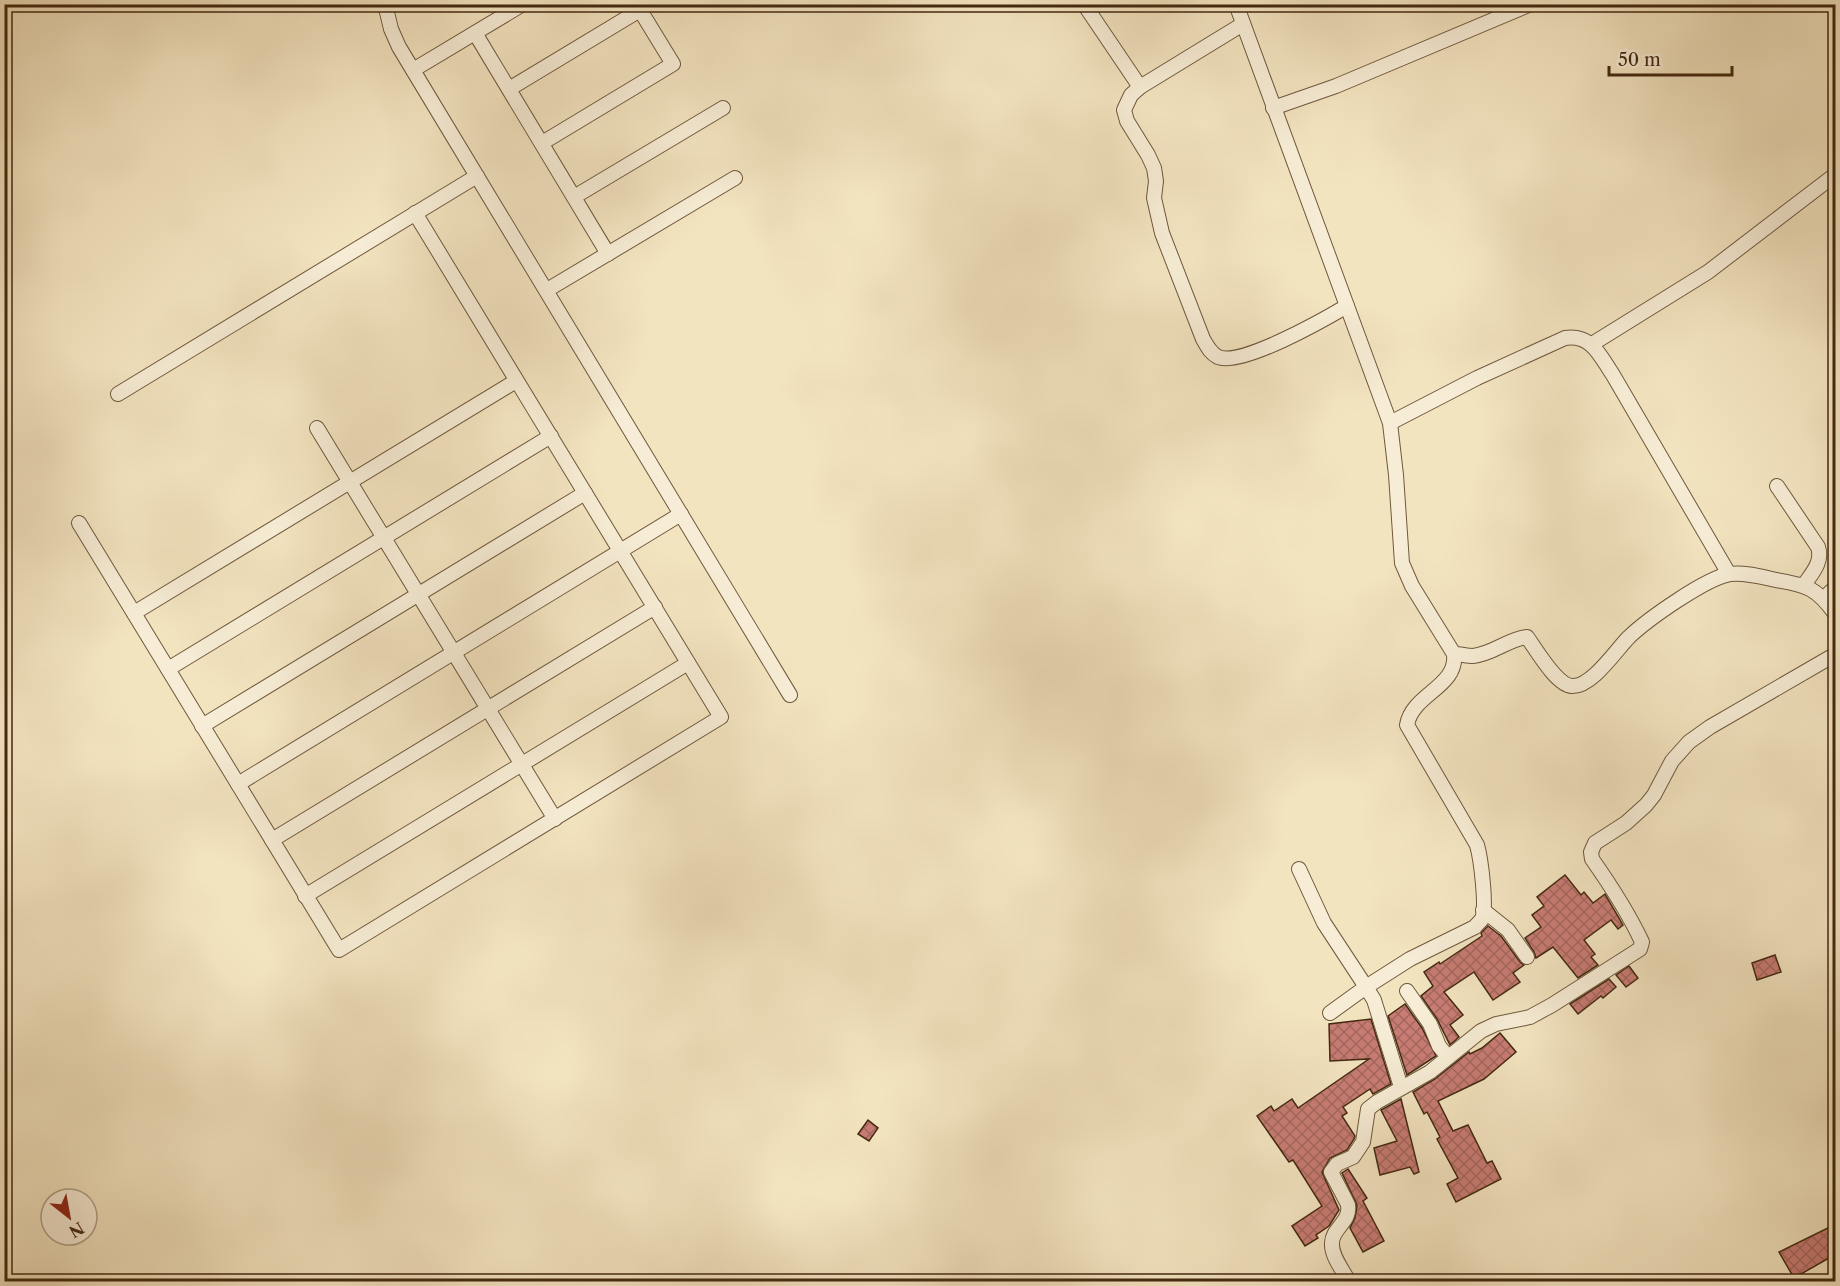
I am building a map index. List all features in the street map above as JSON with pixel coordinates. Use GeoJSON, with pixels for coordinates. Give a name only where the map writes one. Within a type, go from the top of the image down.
{"type":"FeatureCollection","features":[{"type":"Feature","properties":{"kind":"street"},"geometry":{"type":"LineString","coordinates":[[385,4],[390,29],[414,70],[790,695]]}},
{"type":"Feature","properties":{"kind":"street"},"geometry":{"type":"LineString","coordinates":[[414,70],[523,4]]}},
{"type":"Feature","properties":{"kind":"street"},"geometry":{"type":"LineString","coordinates":[[1084,4],[1140,87]]}},
{"type":"Feature","properties":{"kind":"street"},"geometry":{"type":"LineString","coordinates":[[1236,4],[1390,423],[1402,563],[1412,586],[1454,654],[1455,662],[1450,675],[1414,708],[1409,715],[1407,725],[1477,846],[1482,860],[1483,910],[1482,919],[1475,927],[1410,959],[1330,1013]]}},
{"type":"Feature","properties":{"kind":"street"},"geometry":{"type":"LineString","coordinates":[[1273,108],[1336,86],[1531,4]]}},
{"type":"Feature","properties":{"kind":"street"},"geometry":{"type":"LineString","coordinates":[[509,89],[640,10],[673,64],[542,143]]}},
{"type":"Feature","properties":{"kind":"street"},"geometry":{"type":"LineString","coordinates":[[1243,24],[1140,87],[1131,95],[1124,110],[1127,121],[1154,168],[1156,181],[1154,198],[1162,233],[1203,339],[1209,350],[1220,358],[1236,357],[1265,348],[1347,306]]}},
{"type":"Feature","properties":{"kind":"street"},"geometry":{"type":"LineString","coordinates":[[475,33],[608,254]]}},
{"type":"Feature","properties":{"kind":"street"},"geometry":{"type":"LineString","coordinates":[[574,197],[723,108]]}},
{"type":"Feature","properties":{"kind":"street"},"geometry":{"type":"LineString","coordinates":[[1592,344],[1708,272],[1836,174]]}},
{"type":"Feature","properties":{"kind":"street"},"geometry":{"type":"LineString","coordinates":[[118,394],[477,176]]}},
{"type":"Feature","properties":{"kind":"street"},"geometry":{"type":"LineString","coordinates":[[547,290],[735,178]]}},
{"type":"Feature","properties":{"kind":"street"},"geometry":{"type":"LineString","coordinates":[[79,524],[339,950],[722,717],[415,213]]}},
{"type":"Feature","properties":{"kind":"street"},"geometry":{"type":"LineString","coordinates":[[1390,423],[1477,378],[1565,338],[1575,336],[1592,344],[1613,375],[1729,574]]}},
{"type":"Feature","properties":{"kind":"street"},"geometry":{"type":"LineString","coordinates":[[134,613],[516,381]]}},
{"type":"Feature","properties":{"kind":"street"},"geometry":{"type":"LineString","coordinates":[[317,428],[555,819]]}},
{"type":"Feature","properties":{"kind":"street"},"geometry":{"type":"LineString","coordinates":[[168,669],[551,436]]}},
{"type":"Feature","properties":{"kind":"street"},"geometry":{"type":"LineString","coordinates":[[1777,486],[1820,553],[1820,558],[1804,585]]}},
{"type":"Feature","properties":{"kind":"street"},"geometry":{"type":"LineString","coordinates":[[202,726],[585,493]]}},
{"type":"Feature","properties":{"kind":"street"},"geometry":{"type":"LineString","coordinates":[[238,784],[681,514]]}},
{"type":"Feature","properties":{"kind":"street"},"geometry":{"type":"LineString","coordinates":[[1454,654],[1472,656],[1486,653],[1519,638],[1527,637],[1560,682],[1569,686],[1579,686],[1593,676],[1628,638],[1651,618],[1700,587],[1729,574],[1804,585],[1824,598],[1836,615]]}},
{"type":"Feature","properties":{"kind":"street"},"geometry":{"type":"LineString","coordinates":[[1824,598],[1836,587]]}},
{"type":"Feature","properties":{"kind":"street"},"geometry":{"type":"LineString","coordinates":[[272,840],[655,608]]}},
{"type":"Feature","properties":{"kind":"street"},"geometry":{"type":"LineString","coordinates":[[1348,1281],[1331,1245],[1333,1238],[1347,1218],[1348,1204],[1331,1172],[1337,1164],[1353,1157],[1363,1142],[1368,1109],[1401,1087],[1430,1072],[1481,1030],[1496,1024],[1530,1017],[1640,949],[1642,942],[1633,921],[1593,859],[1591,852],[1595,843],[1626,823],[1646,805],[1654,795],[1672,761],[1689,742],[1710,727],[1836,654]]}},
{"type":"Feature","properties":{"kind":"street"},"geometry":{"type":"LineString","coordinates":[[305,896],[688,663]]}},
{"type":"Feature","properties":{"kind":"street"},"geometry":{"type":"LineString","coordinates":[[1299,869],[1324,923],[1374,1000],[1401,1087]]}},
{"type":"Feature","properties":{"kind":"street"},"geometry":{"type":"LineString","coordinates":[[1483,910],[1508,930],[1527,957]]}},
{"type":"Feature","properties":{"kind":"street"},"geometry":{"type":"LineString","coordinates":[[1407,991],[1430,1024],[1439,1046],[1448,1057]]}},
{"type":"Feature","properties":{"kind":"street"},"geometry":{"type":"LineString","coordinates":[[1828,1281],[1836,1277]]}},
{"type":"Feature","properties":{"kind":"building"},"geometry":{"type":"Polygon","coordinates":[[[1565,875],[1581,895],[1584,892],[1593,903],[1605,894],[1623,925],[1618,929],[1611,920],[1584,940],[1595,954],[1591,957],[1598,965],[1578,978],[1553,947],[1536,958],[1525,938],[1541,927],[1532,915],[1544,906],[1537,897],[1565,875]]]}},
{"type":"Feature","properties":{"kind":"building"},"geometry":{"type":"Polygon","coordinates":[[[1488,926],[1501,936],[1524,965],[1513,973],[1520,982],[1493,1000],[1474,972],[1444,992],[1463,1015],[1450,1025],[1459,1037],[1450,1045],[1437,1019],[1421,996],[1433,986],[1424,972],[1482,936],[1481,933],[1488,926]]]}},
{"type":"Feature","properties":{"kind":"building"},"geometry":{"type":"Polygon","coordinates":[[[1775,955],[1781,972],[1757,980],[1752,963],[1775,955]]]}},
{"type":"Feature","properties":{"kind":"building"},"geometry":{"type":"Polygon","coordinates":[[[1629,966],[1638,978],[1626,987],[1616,975],[1629,966]]]}},
{"type":"Feature","properties":{"kind":"building"},"geometry":{"type":"Polygon","coordinates":[[[1609,979],[1616,987],[1578,1014],[1570,1004],[1609,979]]]}},
{"type":"Feature","properties":{"kind":"building"},"geometry":{"type":"Polygon","coordinates":[[[1405,1004],[1422,1028],[1436,1056],[1407,1075],[1388,1016],[1405,1004]]]}},
{"type":"Feature","properties":{"kind":"building"},"geometry":{"type":"Polygon","coordinates":[[[1371,1019],[1391,1084],[1373,1094],[1370,1089],[1343,1107],[1347,1113],[1342,1116],[1355,1136],[1347,1150],[1330,1158],[1322,1172],[1339,1210],[1329,1226],[1316,1235],[1318,1238],[1305,1246],[1292,1226],[1322,1206],[1293,1160],[1289,1162],[1257,1116],[1271,1106],[1274,1111],[1292,1099],[1298,1108],[1369,1059],[1330,1061],[1329,1024],[1371,1019]]]}},
{"type":"Feature","properties":{"kind":"building"},"geometry":{"type":"Polygon","coordinates":[[[1500,1033],[1516,1052],[1484,1079],[1438,1101],[1453,1131],[1468,1125],[1487,1163],[1492,1161],[1501,1179],[1456,1202],[1447,1184],[1458,1178],[1437,1139],[1440,1137],[1427,1112],[1424,1114],[1413,1092],[1435,1079],[1469,1052],[1470,1054],[1482,1048],[1500,1033]]]}},
{"type":"Feature","properties":{"kind":"building"},"geometry":{"type":"Polygon","coordinates":[[[1401,1099],[1419,1172],[1414,1174],[1410,1167],[1380,1175],[1374,1148],[1397,1141],[1381,1110],[1401,1099]]]}},
{"type":"Feature","properties":{"kind":"building"},"geometry":{"type":"Polygon","coordinates":[[[868,1120],[878,1128],[869,1141],[858,1134],[868,1120]]]}},
{"type":"Feature","properties":{"kind":"building"},"geometry":{"type":"Polygon","coordinates":[[[1348,1169],[1367,1198],[1363,1201],[1384,1241],[1363,1252],[1350,1228],[1355,1218],[1357,1205],[1342,1173],[1348,1169]]]}},
{"type":"Feature","properties":{"kind":"building"},"geometry":{"type":"Polygon","coordinates":[[[1836,1224],[1836,1254],[1794,1278],[1779,1252],[1836,1224]]]}}]}
